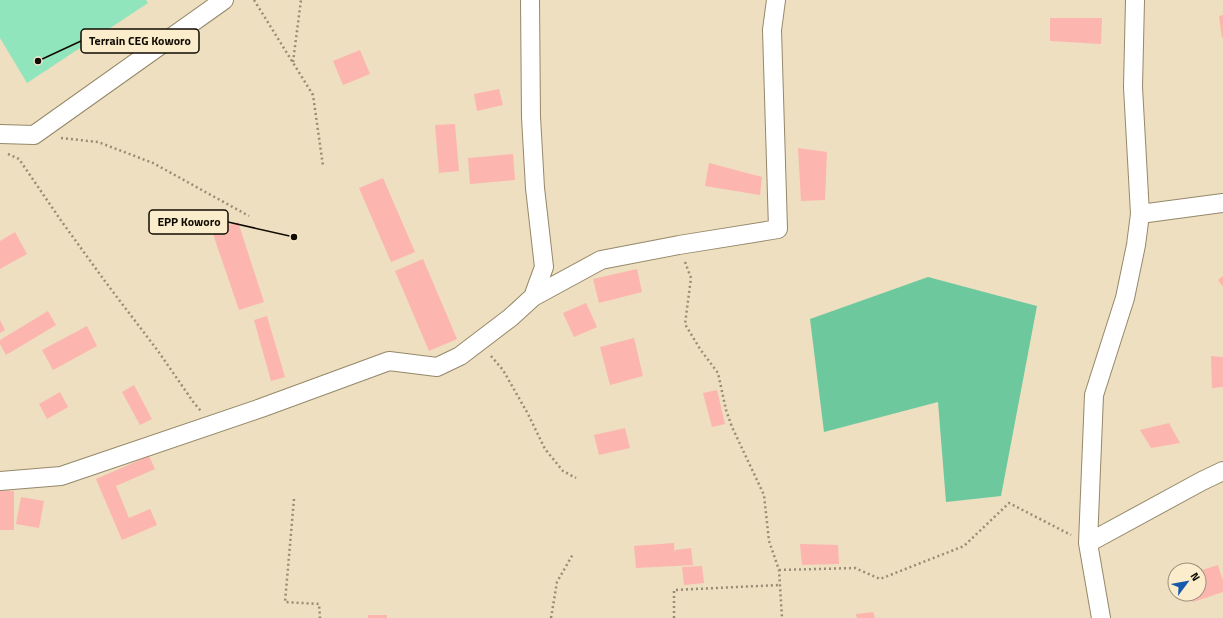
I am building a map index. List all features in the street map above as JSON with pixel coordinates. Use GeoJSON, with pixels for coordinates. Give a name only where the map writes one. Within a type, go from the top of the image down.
{"type":"FeatureCollection","features":[{"type":"Feature","properties":{"kind":"street"},"geometry":{"type":"LineString","coordinates":[[0,134],[34,136],[224,0]]}},
{"type":"Feature","properties":{"kind":"street"},"geometry":{"type":"LineString","coordinates":[[530,0],[532,125],[535,188],[544,267],[533,297]]}},
{"type":"Feature","properties":{"kind":"street"},"geometry":{"type":"LineString","coordinates":[[0,481],[61,476],[261,408],[389,360],[437,367],[460,356],[510,318],[533,297],[601,260],[679,245],[778,229],[772,30],[776,0]]}},
{"type":"Feature","properties":{"kind":"street"},"geometry":{"type":"LineString","coordinates":[[1101,618],[1088,544],[1094,395],[1126,298],[1140,214],[1134,87],[1135,0]]}},
{"type":"Feature","properties":{"kind":"street"},"geometry":{"type":"LineString","coordinates":[[1140,214],[1223,203]]}},
{"type":"Feature","properties":{"kind":"street"},"geometry":{"type":"LineString","coordinates":[[1088,544],[1223,471]]}},
{"type":"Feature","properties":{"kind":"path"},"geometry":{"type":"LineString","coordinates":[[254,0],[313,95],[323,166]]}},
{"type":"Feature","properties":{"kind":"path"},"geometry":{"type":"LineString","coordinates":[[293,63],[301,0]]}},
{"type":"Feature","properties":{"kind":"path"},"geometry":{"type":"LineString","coordinates":[[34,136],[98,142],[153,163],[249,216]]}},
{"type":"Feature","properties":{"kind":"path"},"geometry":{"type":"LineString","coordinates":[[6,153],[19,159],[62,222],[158,351],[194,403],[213,424]]}},
{"type":"Feature","properties":{"kind":"path"},"geometry":{"type":"LineString","coordinates":[[679,245],[691,278],[685,324],[700,349],[718,373],[726,410],[732,427],[764,495],[769,541],[779,570],[782,618]]}},
{"type":"Feature","properties":{"kind":"path"},"geometry":{"type":"LineString","coordinates":[[478,342],[503,370],[528,414],[545,449],[562,471],[576,478]]}},
{"type":"Feature","properties":{"kind":"path"},"geometry":{"type":"LineString","coordinates":[[294,499],[285,602],[319,604],[320,618]]}},
{"type":"Feature","properties":{"kind":"path"},"geometry":{"type":"LineString","coordinates":[[779,570],[854,568],[880,579],[964,546],[1010,503],[1088,544]]}},
{"type":"Feature","properties":{"kind":"path"},"geometry":{"type":"LineString","coordinates":[[551,618],[557,582],[573,554]]}},
{"type":"Feature","properties":{"kind":"path"},"geometry":{"type":"LineString","coordinates":[[674,618],[674,590],[780,585]]}},
{"type":"Feature","properties":{"kind":"green space"},"geometry":{"type":"Polygon","coordinates":[[[0,0],[146,0],[148,3],[27,83],[0,38],[0,0]]]}},
{"type":"Feature","properties":{"kind":"green space"},"geometry":{"type":"Polygon","coordinates":[[[928,277],[1037,306],[1001,496],[946,502],[938,402],[824,432],[810,319],[928,277]]]}},
{"type":"Feature","properties":{"kind":"building"},"geometry":{"type":"Polygon","coordinates":[[[1223,15],[1223,37],[1222,38],[1219,16],[1223,15]]]}},
{"type":"Feature","properties":{"kind":"building"},"geometry":{"type":"Polygon","coordinates":[[[1050,18],[1102,18],[1101,44],[1050,41],[1050,18]]]}},
{"type":"Feature","properties":{"kind":"building"},"geometry":{"type":"Polygon","coordinates":[[[360,50],[370,74],[343,85],[333,61],[360,50]]]}},
{"type":"Feature","properties":{"kind":"building"},"geometry":{"type":"Polygon","coordinates":[[[499,89],[503,105],[477,111],[474,94],[499,89]]]}},
{"type":"Feature","properties":{"kind":"building"},"geometry":{"type":"Polygon","coordinates":[[[455,124],[459,171],[439,173],[435,125],[455,124]]]}},
{"type":"Feature","properties":{"kind":"building"},"geometry":{"type":"Polygon","coordinates":[[[798,148],[827,152],[825,200],[801,201],[798,148]]]}},
{"type":"Feature","properties":{"kind":"building"},"geometry":{"type":"Polygon","coordinates":[[[513,154],[515,180],[470,184],[468,158],[513,154]]]}},
{"type":"Feature","properties":{"kind":"building"},"geometry":{"type":"Polygon","coordinates":[[[709,163],[762,177],[760,195],[705,186],[709,163]]]}},
{"type":"Feature","properties":{"kind":"building"},"geometry":{"type":"Polygon","coordinates":[[[383,178],[415,252],[391,262],[359,188],[383,178]]]}},
{"type":"Feature","properties":{"kind":"building"},"geometry":{"type":"Polygon","coordinates":[[[238,222],[264,302],[239,310],[212,231],[238,222]]]}},
{"type":"Feature","properties":{"kind":"building"},"geometry":{"type":"Polygon","coordinates":[[[15,232],[27,254],[0,269],[0,241],[15,232]]]}},
{"type":"Feature","properties":{"kind":"building"},"geometry":{"type":"Polygon","coordinates":[[[423,259],[457,339],[429,351],[395,271],[423,259]]]}},
{"type":"Feature","properties":{"kind":"building"},"geometry":{"type":"Polygon","coordinates":[[[637,269],[642,292],[599,303],[593,279],[637,269]]]}},
{"type":"Feature","properties":{"kind":"building"},"geometry":{"type":"Polygon","coordinates":[[[1223,276],[1223,287],[1218,280],[1223,276]]]}},
{"type":"Feature","properties":{"kind":"building"},"geometry":{"type":"Polygon","coordinates":[[[586,303],[597,327],[574,337],[563,313],[586,303]]]}},
{"type":"Feature","properties":{"kind":"building"},"geometry":{"type":"Polygon","coordinates":[[[48,311],[56,325],[6,355],[0,344],[0,340],[48,311]]]}},
{"type":"Feature","properties":{"kind":"building"},"geometry":{"type":"Polygon","coordinates":[[[267,316],[285,377],[271,381],[254,320],[267,316]]]}},
{"type":"Feature","properties":{"kind":"building"},"geometry":{"type":"Polygon","coordinates":[[[0,320],[5,330],[0,333],[0,320]]]}},
{"type":"Feature","properties":{"kind":"building"},"geometry":{"type":"Polygon","coordinates":[[[87,326],[97,346],[53,370],[42,350],[87,326]]]}},
{"type":"Feature","properties":{"kind":"building"},"geometry":{"type":"Polygon","coordinates":[[[634,338],[643,376],[610,385],[600,347],[634,338]]]}},
{"type":"Feature","properties":{"kind":"building"},"geometry":{"type":"Polygon","coordinates":[[[1211,356],[1223,357],[1223,387],[1212,388],[1211,356]]]}},
{"type":"Feature","properties":{"kind":"building"},"geometry":{"type":"Polygon","coordinates":[[[134,385],[152,419],[140,425],[122,392],[134,385]]]}},
{"type":"Feature","properties":{"kind":"building"},"geometry":{"type":"Polygon","coordinates":[[[717,390],[725,424],[712,427],[703,393],[717,390]]]}},
{"type":"Feature","properties":{"kind":"building"},"geometry":{"type":"Polygon","coordinates":[[[60,392],[68,407],[47,419],[39,404],[60,392]]]}},
{"type":"Feature","properties":{"kind":"building"},"geometry":{"type":"Polygon","coordinates":[[[1169,423],[1180,443],[1151,448],[1140,430],[1169,423]]]}},
{"type":"Feature","properties":{"kind":"building"},"geometry":{"type":"Polygon","coordinates":[[[625,428],[630,448],[599,455],[594,435],[625,428]]]}},
{"type":"Feature","properties":{"kind":"building"},"geometry":{"type":"Polygon","coordinates":[[[149,456],[155,469],[116,486],[129,518],[150,509],[157,525],[122,540],[96,479],[149,456]]]}},
{"type":"Feature","properties":{"kind":"building"},"geometry":{"type":"Polygon","coordinates":[[[0,490],[14,491],[14,530],[0,530],[0,490]]]}},
{"type":"Feature","properties":{"kind":"building"},"geometry":{"type":"Polygon","coordinates":[[[21,497],[44,501],[39,528],[16,524],[21,497]]]}},
{"type":"Feature","properties":{"kind":"building"},"geometry":{"type":"Polygon","coordinates":[[[674,543],[675,557],[675,550],[691,548],[693,565],[636,568],[634,546],[674,543]]]}},
{"type":"Feature","properties":{"kind":"building"},"geometry":{"type":"Polygon","coordinates":[[[800,544],[838,545],[839,564],[802,565],[800,544]]]}},
{"type":"Feature","properties":{"kind":"building"},"geometry":{"type":"Polygon","coordinates":[[[1218,565],[1223,581],[1223,592],[1207,597],[1207,568],[1218,565]]]}},
{"type":"Feature","properties":{"kind":"building"},"geometry":{"type":"Polygon","coordinates":[[[702,566],[704,583],[684,585],[682,567],[702,566]]]}},
{"type":"Feature","properties":{"kind":"building"},"geometry":{"type":"Polygon","coordinates":[[[873,612],[875,618],[857,618],[856,614],[873,612]]]}},
{"type":"Feature","properties":{"kind":"building"},"geometry":{"type":"Polygon","coordinates":[[[368,615],[387,615],[387,618],[368,618],[368,615]]]}},
{"type":"Feature","properties":{"kind":"place","name":"Terrain CEG Koworo"},"geometry":{"type":"Point","coordinates":[38,61]}},
{"type":"Feature","properties":{"kind":"place","name":"EPP Koworo"},"geometry":{"type":"Point","coordinates":[294,237]}}]}
